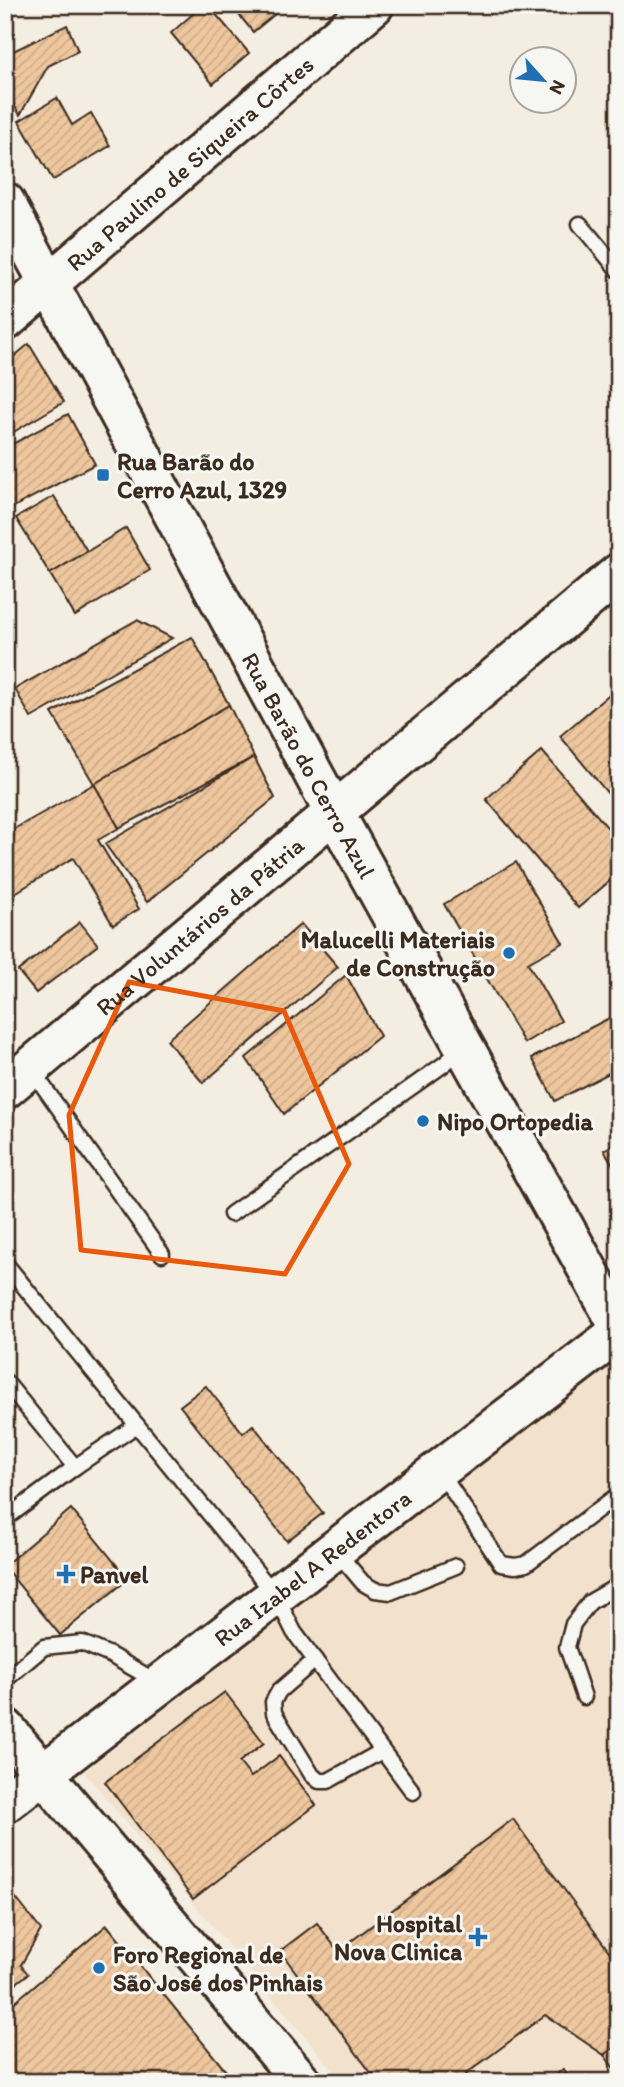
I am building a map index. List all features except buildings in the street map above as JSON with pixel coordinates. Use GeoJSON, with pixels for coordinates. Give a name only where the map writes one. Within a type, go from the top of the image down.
{"type":"FeatureCollection","features":[{"type":"Feature","properties":{"kind":"main road","name":"Rua Paulino de Siqueira Côrtes"},"geometry":{"type":"LineString","coordinates":[[5,321],[374,5]]}},
{"type":"Feature","properties":{"kind":"main road","name":"Rua Barão do Cerro Azul"},"geometry":{"type":"LineString","coordinates":[[5,202],[334,812],[619,1326]]}},
{"type":"Feature","properties":{"kind":"main road","name":"Rua Voluntários da Pátria"},"geometry":{"type":"LineString","coordinates":[[18,1079],[619,573]]}},
{"type":"Feature","properties":{"kind":"main road","name":"Rua Izabel A Redentora"},"geometry":{"type":"LineString","coordinates":[[5,1803],[619,1332]]}},
{"type":"Feature","properties":{"kind":"main road"},"geometry":{"type":"LineString","coordinates":[[5,1728],[302,2082]]}},
{"type":"Feature","properties":{"kind":"lane"},"geometry":{"type":"LineString","coordinates":[[580,224],[619,271]]}},
{"type":"Feature","properties":{"kind":"lane"},"geometry":{"type":"LineString","coordinates":[[231,1214],[443,1065],[465,1046]]}},
{"type":"Feature","properties":{"kind":"lane"},"geometry":{"type":"LineString","coordinates":[[18,1079],[162,1254]]}},
{"type":"Feature","properties":{"kind":"lane"},"geometry":{"type":"LineString","coordinates":[[5,1263],[276,1596],[294,1632],[413,1792]]}},
{"type":"Feature","properties":{"kind":"lane"},"geometry":{"type":"LineString","coordinates":[[5,1381],[75,1467]]}},
{"type":"Feature","properties":{"kind":"lane"},"geometry":{"type":"LineString","coordinates":[[5,1519],[137,1425]]}},
{"type":"Feature","properties":{"kind":"lane"},"geometry":{"type":"LineString","coordinates":[[439,1470],[501,1564],[514,1566],[526,1564],[619,1494]]}},
{"type":"Feature","properties":{"kind":"lane"},"geometry":{"type":"LineString","coordinates":[[335,1550],[363,1583],[375,1590],[391,1592],[456,1566]]}},
{"type":"Feature","properties":{"kind":"lane"},"geometry":{"type":"LineString","coordinates":[[584,1697],[567,1647],[573,1623],[590,1601],[619,1585]]}},
{"type":"Feature","properties":{"kind":"lane"},"geometry":{"type":"LineString","coordinates":[[5,1680],[44,1647],[82,1643],[110,1655],[161,1684]]}},
{"type":"Feature","properties":{"kind":"lane"},"geometry":{"type":"LineString","coordinates":[[315,1660],[279,1691],[273,1702],[274,1713],[312,1775],[319,1781],[328,1780],[382,1751]]}},
{"type":"Feature","properties":{"kind":"highlighted area"},"geometry":{"type":"Polygon","coordinates":[[[129,982],[284,1011],[349,1164],[285,1274],[81,1250],[69,1115],[129,982]]]}},
{"type":"Feature","properties":{"kind":"shaded area"},"geometry":{"type":"Polygon","coordinates":[[[619,1356],[619,2082],[343,2082],[84,1772],[619,1356]]]}},
{"type":"Feature","properties":{"kind":"place","name":"Rua Barão do Cerro Azul, 1329"},"geometry":{"type":"Point","coordinates":[103,475]}},
{"type":"Feature","properties":{"kind":"place","name":"Malucelli Materiais de Construção"},"geometry":{"type":"Point","coordinates":[509,953]}},
{"type":"Feature","properties":{"kind":"place","name":"Nipo Ortopedia"},"geometry":{"type":"Point","coordinates":[423,1121]}},
{"type":"Feature","properties":{"kind":"place","name":"Panvel"},"geometry":{"type":"Point","coordinates":[66,1574]}},
{"type":"Feature","properties":{"kind":"place","name":"Hospital Nova Clinica"},"geometry":{"type":"Point","coordinates":[478,1937]}},
{"type":"Feature","properties":{"kind":"place","name":"Foro Regional de São José dos Pinhais"},"geometry":{"type":"Point","coordinates":[99,1968]}}]}
